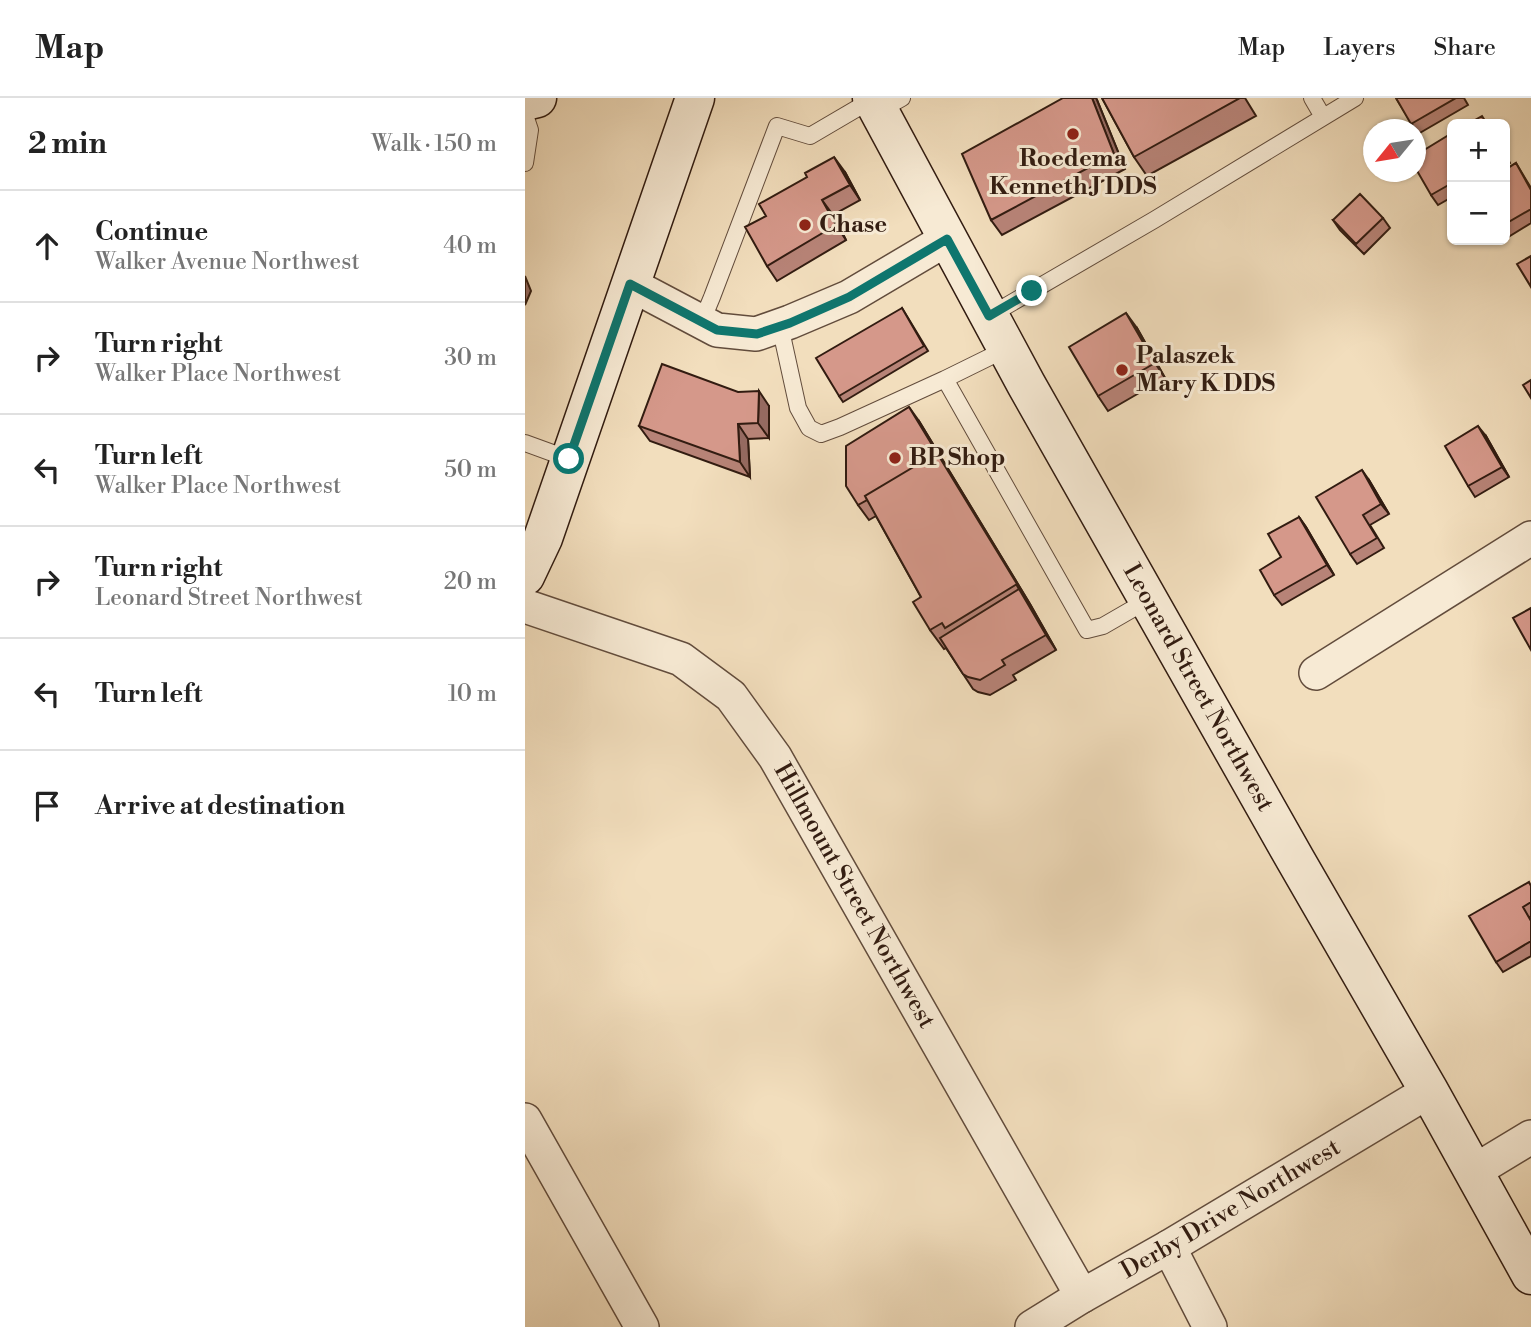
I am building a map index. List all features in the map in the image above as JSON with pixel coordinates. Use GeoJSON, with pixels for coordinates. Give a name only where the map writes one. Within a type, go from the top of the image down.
{"type":"FeatureCollection","features":[{"type":"Feature","properties":{"kind":"main road"},"geometry":{"type":"LineString","coordinates":[[525,101],[537,98]]}},
{"type":"Feature","properties":{"kind":"main road"},"geometry":{"type":"LineString","coordinates":[[525,576],[534,534],[569,459],[695,98]]}},
{"type":"Feature","properties":{"kind":"main road","name":"Leonard Street Northwest"},"geometry":{"type":"LineString","coordinates":[[881,102],[947,239],[997,332],[1531,1275]]}},
{"type":"Feature","properties":{"kind":"street"},"geometry":{"type":"LineString","coordinates":[[630,284],[717,330],[757,334],[849,297],[947,239]]}},
{"type":"Feature","properties":{"kind":"street"},"geometry":{"type":"LineString","coordinates":[[1316,673],[1531,538]]}},
{"type":"Feature","properties":{"kind":"street","name":"Hillmount Street Northwest"},"geometry":{"type":"LineString","coordinates":[[525,606],[681,659],[731,696],[775,757],[1082,1296]]}},
{"type":"Feature","properties":{"kind":"street","name":"Derby Drive Northwest"},"geometry":{"type":"LineString","coordinates":[[1032,1327],[1429,1091]]}},
{"type":"Feature","properties":{"kind":"street"},"geometry":{"type":"LineString","coordinates":[[525,1120],[642,1327]]}},
{"type":"Feature","properties":{"kind":"street"},"geometry":{"type":"LineString","coordinates":[[1473,1172],[1531,1137]]}},
{"type":"Feature","properties":{"kind":"street"},"geometry":{"type":"LineString","coordinates":[[1169,1247],[1210,1327]]}},
{"type":"Feature","properties":{"kind":"lane"},"geometry":{"type":"LineString","coordinates":[[1312,98],[1323,117]]}},
{"type":"Feature","properties":{"kind":"lane"},"geometry":{"type":"LineString","coordinates":[[780,326],[798,408],[809,428],[821,434],[840,427],[945,379],[997,332],[1154,220],[1355,98]]}},
{"type":"Feature","properties":{"kind":"lane"},"geometry":{"type":"LineString","coordinates":[[702,321],[777,126],[810,136],[881,102]]}},
{"type":"Feature","properties":{"kind":"lane"},"geometry":{"type":"LineString","coordinates":[[525,115],[530,130],[525,163]]}},
{"type":"Feature","properties":{"kind":"lane"},"geometry":{"type":"LineString","coordinates":[[945,379],[1087,630],[1103,626],[1148,600]]}},
{"type":"Feature","properties":{"kind":"lane"},"geometry":{"type":"LineString","coordinates":[[525,443],[569,459]]}},
{"type":"Feature","properties":{"kind":"building","name":"Roedema Kenneth J DDS"},"geometry":{"type":"Polygon","coordinates":[[[1063,98],[1092,98],[1114,154],[991,220],[962,154],[1063,98]]]}},
{"type":"Feature","properties":{"kind":"building"},"geometry":{"type":"Polygon","coordinates":[[[1102,98],[1240,98],[1134,157],[1102,98]]]}},
{"type":"Feature","properties":{"kind":"building"},"geometry":{"type":"Polygon","coordinates":[[[1396,98],[1456,98],[1420,119],[1408,119],[1396,98]]]}},
{"type":"Feature","properties":{"kind":"building"},"geometry":{"type":"Polygon","coordinates":[[[1447,136],[1447,186],[1431,195],[1424,182],[1426,182],[1426,149],[1447,136]]]}},
{"type":"Feature","properties":{"kind":"building"},"geometry":{"type":"Polygon","coordinates":[[[834,157],[850,185],[822,200],[836,225],[767,266],[745,227],[766,216],[759,204],[807,177],[805,173],[834,157]]]}},
{"type":"Feature","properties":{"kind":"building"},"geometry":{"type":"Polygon","coordinates":[[[1516,163],[1531,190],[1531,209],[1510,221],[1510,182],[1510,167],[1516,163]]]}},
{"type":"Feature","properties":{"kind":"building"},"geometry":{"type":"Polygon","coordinates":[[[1360,194],[1383,218],[1356,244],[1333,220],[1360,194]]]}},
{"type":"Feature","properties":{"kind":"building"},"geometry":{"type":"Polygon","coordinates":[[[1531,256],[1531,287],[1517,264],[1531,256]]]}},
{"type":"Feature","properties":{"kind":"building"},"geometry":{"type":"Polygon","coordinates":[[[902,308],[924,346],[839,396],[816,358],[902,308]]]}},
{"type":"Feature","properties":{"kind":"building","name":"Palaszek Mary K DDS"},"geometry":{"type":"Polygon","coordinates":[[[1126,313],[1155,363],[1098,396],[1069,347],[1126,313]]]}},
{"type":"Feature","properties":{"kind":"building"},"geometry":{"type":"Polygon","coordinates":[[[662,364],[738,392],[759,391],[758,423],[738,424],[740,462],[639,426],[662,364]]]}},
{"type":"Feature","properties":{"kind":"building"},"geometry":{"type":"Polygon","coordinates":[[[1531,380],[1531,398],[1523,385],[1531,380]]]}},
{"type":"Feature","properties":{"kind":"building"},"geometry":{"type":"Polygon","coordinates":[[[909,407],[937,453],[865,496],[867,500],[858,505],[846,486],[846,446],[909,407]]]}},
{"type":"Feature","properties":{"kind":"building"},"geometry":{"type":"Polygon","coordinates":[[[1478,426],[1502,467],[1468,486],[1445,446],[1478,426]]]}},
{"type":"Feature","properties":{"kind":"building"},"geometry":{"type":"Polygon","coordinates":[[[937,453],[1017,584],[945,628],[942,623],[930,630],[913,602],[921,597],[865,496],[937,453]]]}},
{"type":"Feature","properties":{"kind":"building"},"geometry":{"type":"Polygon","coordinates":[[[1362,470],[1381,504],[1363,515],[1377,538],[1350,554],[1316,497],[1362,470]]]}},
{"type":"Feature","properties":{"kind":"building"},"geometry":{"type":"Polygon","coordinates":[[[1299,517],[1327,565],[1274,595],[1260,570],[1281,557],[1268,534],[1299,517]]]}},
{"type":"Feature","properties":{"kind":"building"},"geometry":{"type":"Polygon","coordinates":[[[1019,589],[1046,635],[1002,660],[1005,665],[980,680],[963,674],[940,638],[1019,589]]]}},
{"type":"Feature","properties":{"kind":"building"},"geometry":{"type":"Polygon","coordinates":[[[1531,608],[1531,650],[1513,618],[1531,608]]]}},
{"type":"Feature","properties":{"kind":"building"},"geometry":{"type":"Polygon","coordinates":[[[1529,882],[1531,902],[1523,907],[1531,921],[1531,941],[1496,962],[1469,916],[1529,882]]]}},
{"type":"Feature","properties":{"kind":"place","name":"Roedema Kenneth J DDS"},"geometry":{"type":"Point","coordinates":[1073,134]}},
{"type":"Feature","properties":{"kind":"place","name":"Chase"},"geometry":{"type":"Point","coordinates":[805,225]}},
{"type":"Feature","properties":{"kind":"place","name":"Palaszek Mary K DDS"},"geometry":{"type":"Point","coordinates":[1122,370]}},
{"type":"Feature","properties":{"kind":"place","name":"BP Shop"},"geometry":{"type":"Point","coordinates":[895,458]}},
{"type":"Feature","properties":{"kind":"route"},"geometry":{"type":"LineString","coordinates":[[569,459],[630,284],[717,330],[757,334],[790,323],[849,297],[947,239],[989,316],[1032,291]]}}]}
